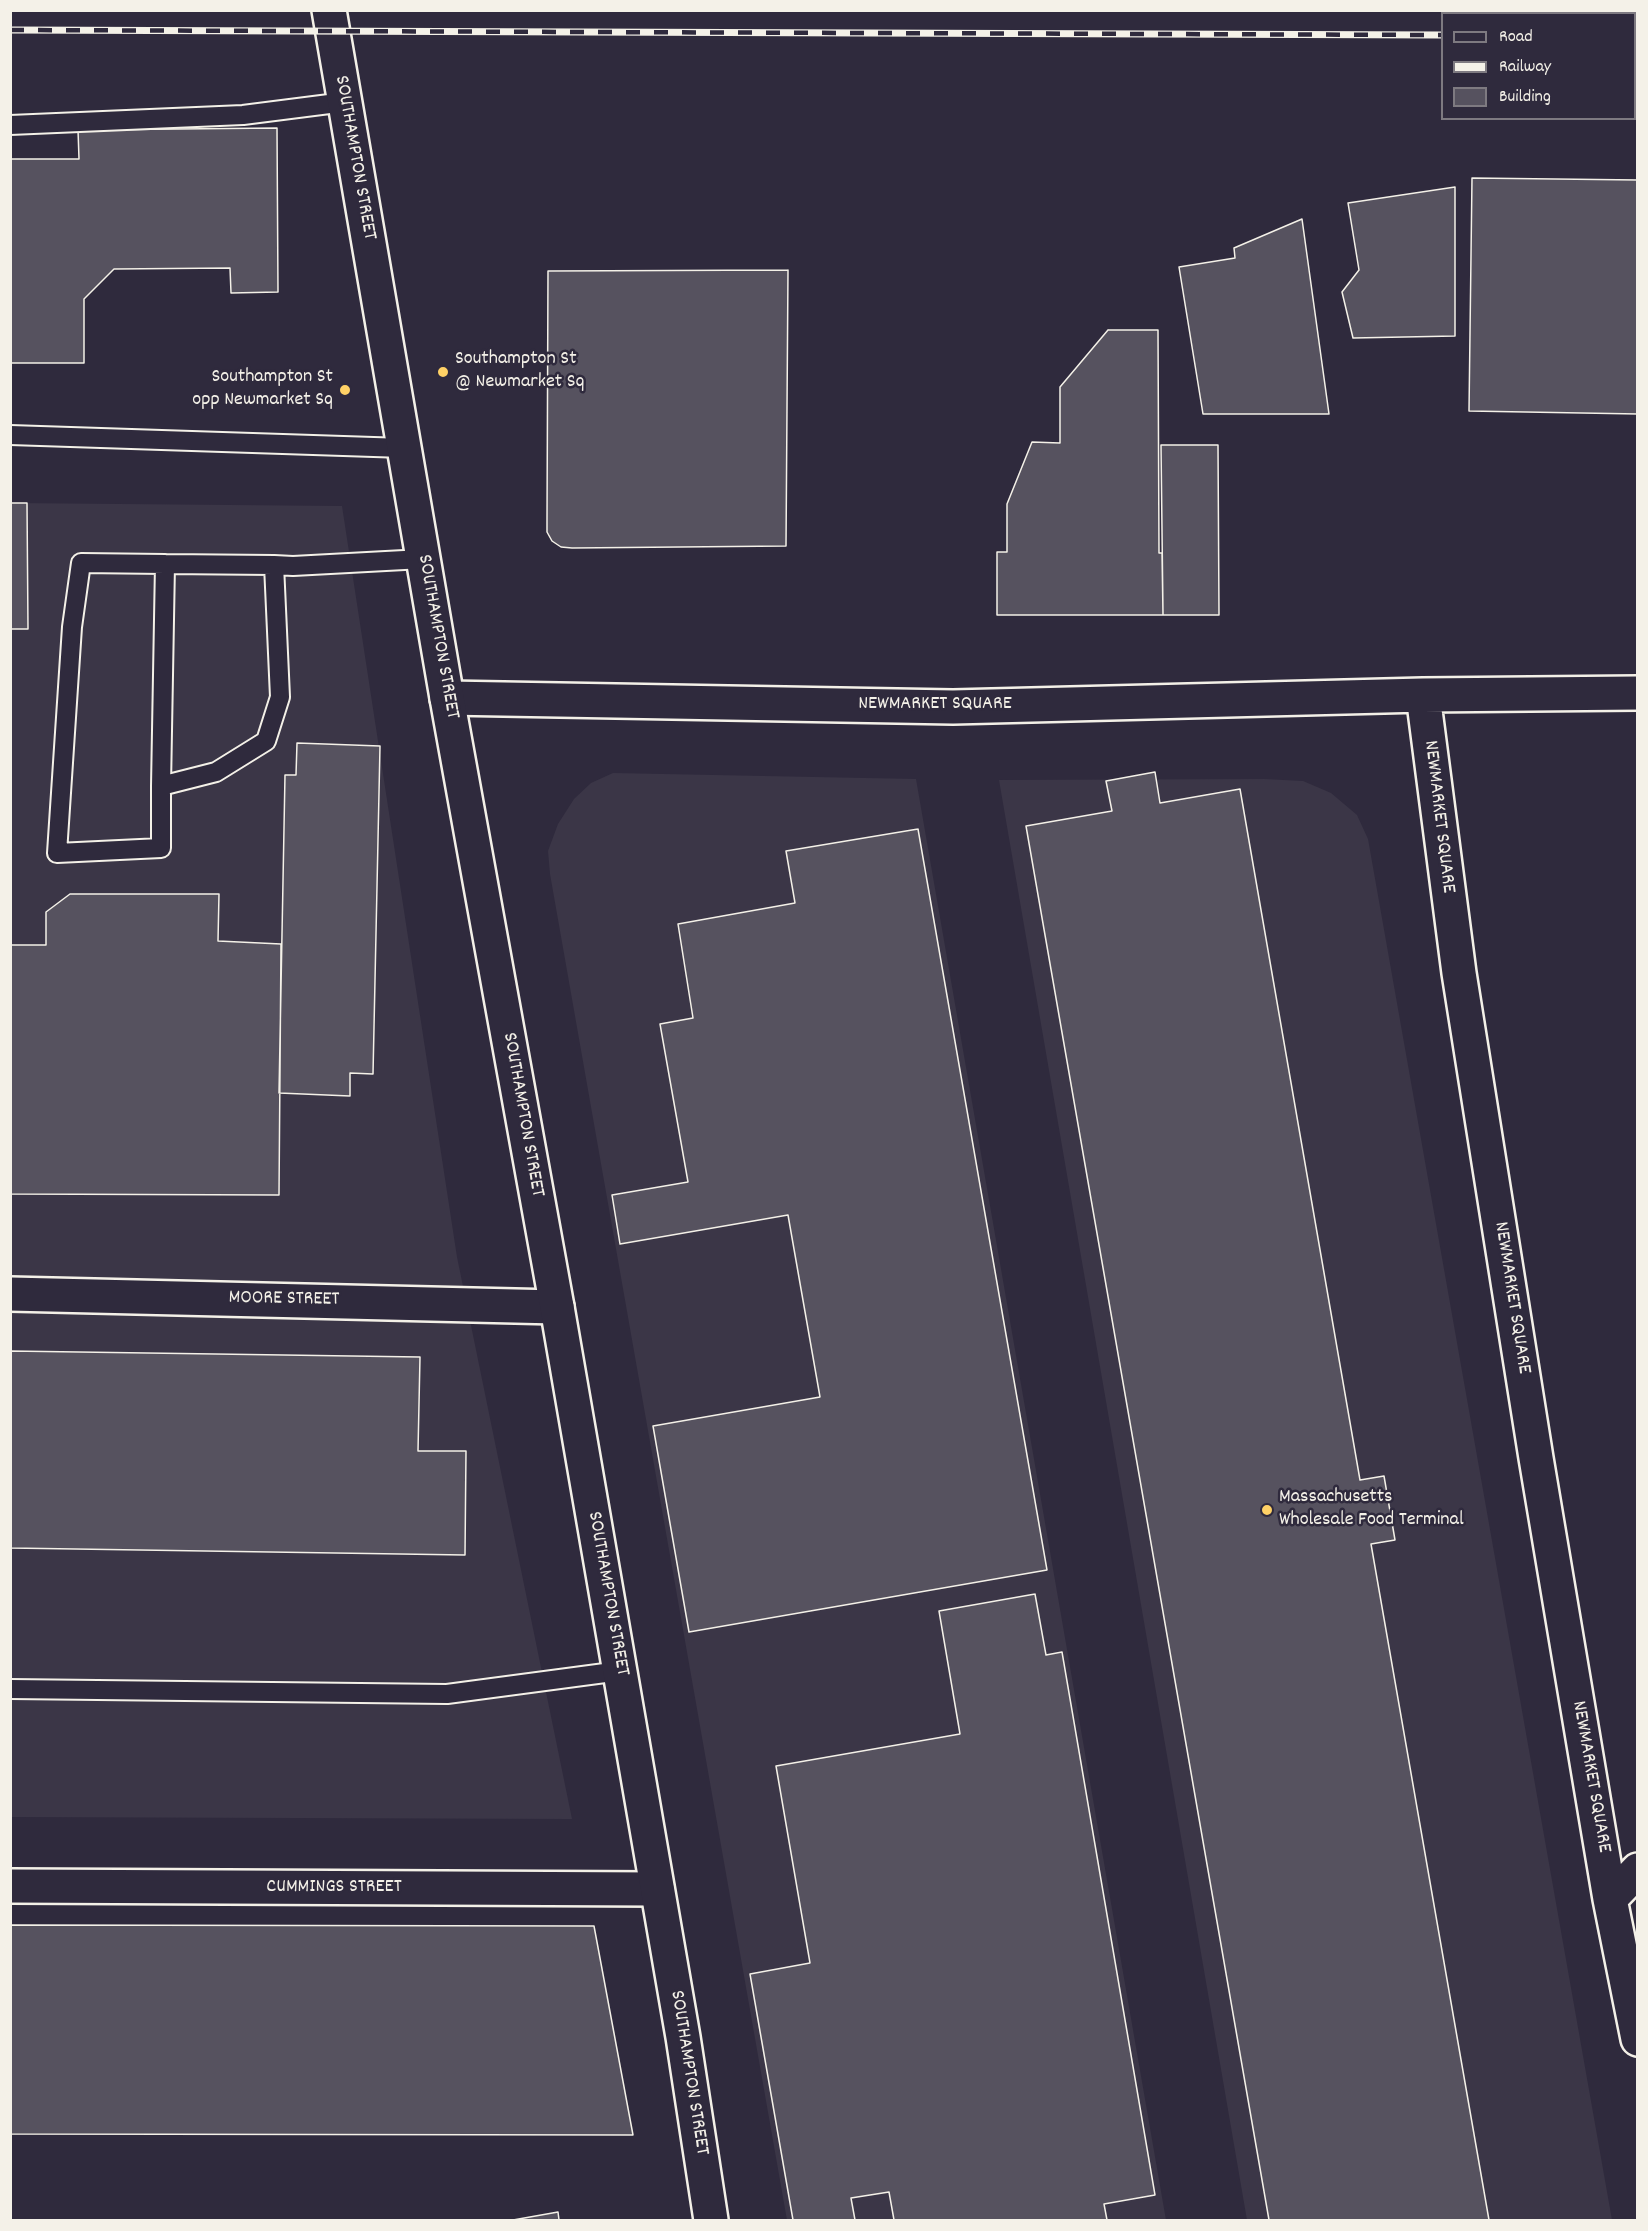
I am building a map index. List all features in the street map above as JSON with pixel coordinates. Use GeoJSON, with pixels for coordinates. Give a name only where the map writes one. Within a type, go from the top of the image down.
{"type":"FeatureCollection","features":[{"type":"Feature","properties":{"kind":"street","name":"SOUTHAMPTON STREET"},"geometry":{"type":"LineString","coordinates":[[329,10],[447,698],[620,1671],[711,2220]]}},
{"type":"Feature","properties":{"kind":"street","name":"NEWMARKET SQUARE"},"geometry":{"type":"LineString","coordinates":[[447,698],[953,707],[1423,695],[1638,693]]}},
{"type":"Feature","properties":{"kind":"street","name":"NEWMARKET SQUARE"},"geometry":{"type":"LineString","coordinates":[[1423,695],[1459,973],[1534,1446],[1610,1899],[1638,2039]]}},
{"type":"Feature","properties":{"kind":"street","name":"MOORE STREET"},"geometry":{"type":"LineString","coordinates":[[10,1294],[557,1307]]}},
{"type":"Feature","properties":{"kind":"street"},"geometry":{"type":"LineString","coordinates":[[1610,1899],[1638,1870]]}},
{"type":"Feature","properties":{"kind":"street","name":"CUMMINGS STREET"},"geometry":{"type":"LineString","coordinates":[[10,1886],[657,1889]]}},
{"type":"Feature","properties":{"kind":"lane"},"geometry":{"type":"LineString","coordinates":[[10,125],[243,115],[345,102]]}},
{"type":"Feature","properties":{"kind":"lane"},"geometry":{"type":"LineString","coordinates":[[10,435],[404,448]]}},
{"type":"Feature","properties":{"kind":"lane"},"geometry":{"type":"LineString","coordinates":[[165,564],[161,848],[57,853],[72,627],[81,563],[274,565],[423,559]]}},
{"type":"Feature","properties":{"kind":"lane"},"geometry":{"type":"LineString","coordinates":[[161,786],[216,772],[266,741],[280,697],[274,565]]}},
{"type":"Feature","properties":{"kind":"lane"},"geometry":{"type":"LineString","coordinates":[[10,1689],[447,1694],[620,1671]]}},
{"type":"Feature","properties":{"kind":"shaded area"},"geometry":{"type":"Polygon","coordinates":[[[11,503],[342,506],[457,1257],[572,1819],[11,1817],[11,503]]]}},
{"type":"Feature","properties":{"kind":"shaded area"},"geometry":{"type":"Polygon","coordinates":[[[613,773],[916,779],[1166,2220],[787,2220],[550,874],[548,851],[558,824],[574,799],[591,783],[613,773]]]}},
{"type":"Feature","properties":{"kind":"shaded area","name":"Massachusetts Wholesale Food Terminal"},"geometry":{"type":"Polygon","coordinates":[[[1264,779],[1303,781],[1331,793],[1357,815],[1368,839],[1612,2220],[1247,2220],[999,780],[1264,779]]]}},
{"type":"Feature","properties":{"kind":"building"},"geometry":{"type":"Polygon","coordinates":[[[277,128],[278,292],[231,293],[230,268],[114,269],[84,299],[84,363],[10,363],[10,159],[79,159],[78,130],[277,128]]]}},
{"type":"Feature","properties":{"kind":"building"},"geometry":{"type":"Polygon","coordinates":[[[1472,178],[1638,180],[1638,414],[1469,411],[1472,178]]]}},
{"type":"Feature","properties":{"kind":"building"},"geometry":{"type":"Polygon","coordinates":[[[1455,187],[1455,336],[1353,338],[1342,292],[1359,270],[1348,203],[1455,187]]]}},
{"type":"Feature","properties":{"kind":"building"},"geometry":{"type":"Polygon","coordinates":[[[1302,219],[1329,414],[1203,414],[1179,267],[1235,258],[1234,248],[1302,219]]]}},
{"type":"Feature","properties":{"kind":"building"},"geometry":{"type":"Polygon","coordinates":[[[788,270],[786,546],[572,548],[561,547],[552,541],[547,532],[548,271],[788,270]]]}},
{"type":"Feature","properties":{"kind":"building"},"geometry":{"type":"Polygon","coordinates":[[[1108,330],[1158,330],[1159,553],[1162,553],[1163,615],[997,615],[997,552],[1007,552],[1007,504],[1032,442],[1060,443],[1060,387],[1108,330]]]}},
{"type":"Feature","properties":{"kind":"building"},"geometry":{"type":"Polygon","coordinates":[[[1161,445],[1218,445],[1219,615],[1163,615],[1161,445]]]}},
{"type":"Feature","properties":{"kind":"building"},"geometry":{"type":"Polygon","coordinates":[[[10,503],[27,503],[28,629],[10,629],[10,503]]]}},
{"type":"Feature","properties":{"kind":"building"},"geometry":{"type":"Polygon","coordinates":[[[297,743],[380,746],[373,1074],[350,1073],[350,1096],[279,1093],[285,775],[296,775],[297,743]]]}},
{"type":"Feature","properties":{"kind":"building","name":"Massachusetts Wholesale Food Terminal"},"geometry":{"type":"Polygon","coordinates":[[[1155,772],[1160,803],[1240,789],[1360,1480],[1384,1476],[1395,1540],[1371,1544],[1489,2220],[1269,2220],[1026,826],[1112,811],[1106,781],[1155,772]]]}},
{"type":"Feature","properties":{"kind":"building"},"geometry":{"type":"Polygon","coordinates":[[[918,829],[1047,1570],[689,1632],[653,1426],[820,1397],[788,1215],[620,1244],[612,1195],[688,1182],[660,1024],[693,1018],[678,924],[795,903],[786,851],[918,829]]]}},
{"type":"Feature","properties":{"kind":"building"},"geometry":{"type":"Polygon","coordinates":[[[70,894],[219,894],[218,941],[281,944],[279,1195],[10,1194],[10,945],[46,945],[46,912],[70,894]]]}},
{"type":"Feature","properties":{"kind":"building"},"geometry":{"type":"Polygon","coordinates":[[[10,1351],[420,1357],[418,1451],[466,1451],[465,1555],[10,1548],[10,1351]]]}},
{"type":"Feature","properties":{"kind":"building"},"geometry":{"type":"Polygon","coordinates":[[[1035,1594],[1046,1655],[1062,1652],[1155,2195],[1104,2204],[1107,2220],[894,2220],[889,2192],[851,2198],[855,2220],[793,2220],[750,1974],[810,1963],[776,1766],[960,1734],[939,1611],[1035,1594]]]}},
{"type":"Feature","properties":{"kind":"building"},"geometry":{"type":"Polygon","coordinates":[[[10,1925],[594,1926],[633,2135],[10,2134],[10,1925]]]}},
{"type":"Feature","properties":{"kind":"building"},"geometry":{"type":"Polygon","coordinates":[[[558,2212],[559,2220],[513,2220],[558,2212]]]}},
{"type":"Feature","properties":{"kind":"railway"},"geometry":{"type":"LineString","coordinates":[[10,30],[1441,35]]}},
{"type":"Feature","properties":{"kind":"place","name":"Southampton St @ Newmarket Sq"},"geometry":{"type":"Point","coordinates":[443,372]}},
{"type":"Feature","properties":{"kind":"place","name":"Southampton St opp Newmarket Sq"},"geometry":{"type":"Point","coordinates":[345,390]}},
{"type":"Feature","properties":{"kind":"place","name":"Massachusetts Wholesale Food Terminal"},"geometry":{"type":"Point","coordinates":[1267,1510]}}]}
